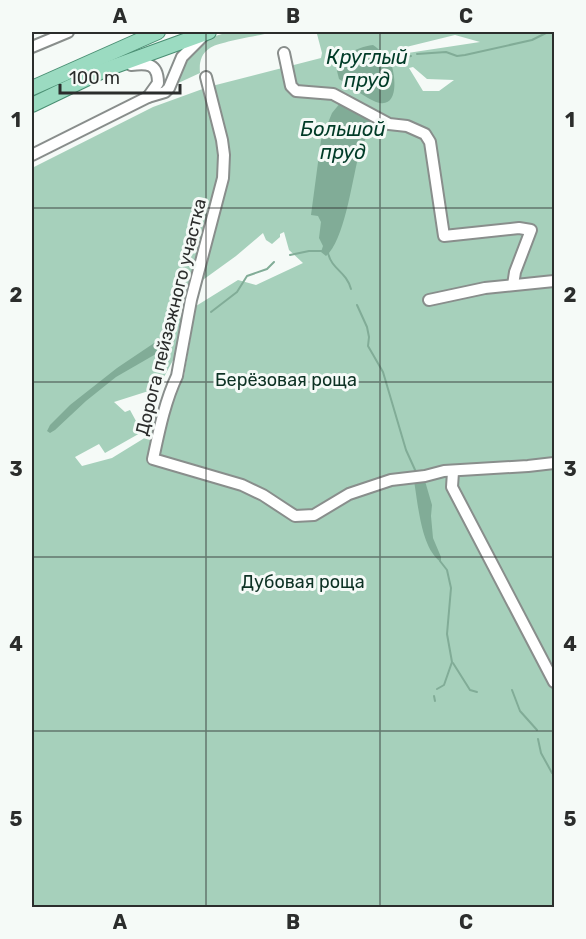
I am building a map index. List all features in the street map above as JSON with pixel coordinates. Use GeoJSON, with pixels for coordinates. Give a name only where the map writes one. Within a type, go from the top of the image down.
{"type":"FeatureCollection","features":[{"type":"Feature","properties":{"kind":"main road"},"geometry":{"type":"LineString","coordinates":[[32,88],[112,50],[158,32]]}},
{"type":"Feature","properties":{"kind":"main road"},"geometry":{"type":"LineString","coordinates":[[32,105],[107,69],[210,32]]}},
{"type":"Feature","properties":{"kind":"street"},"geometry":{"type":"LineString","coordinates":[[32,48],[68,32]]}},
{"type":"Feature","properties":{"kind":"street"},"geometry":{"type":"LineString","coordinates":[[112,50],[146,32]]}},
{"type":"Feature","properties":{"kind":"street"},"geometry":{"type":"LineString","coordinates":[[32,154],[148,97],[165,92],[185,52],[210,32]]}},
{"type":"Feature","properties":{"kind":"street"},"geometry":{"type":"LineString","coordinates":[[284,53],[291,86],[296,91],[333,94],[389,124],[408,126],[426,135],[430,142],[444,236],[519,228],[531,230],[515,272],[513,285]]}},
{"type":"Feature","properties":{"kind":"street"},"geometry":{"type":"LineString","coordinates":[[107,69],[145,63],[152,65],[156,69],[158,83],[148,97]]}},
{"type":"Feature","properties":{"kind":"street","name":"Дорога пейзажного участка"},"geometry":{"type":"LineString","coordinates":[[206,77],[222,140],[223,178],[191,300],[177,376],[172,386],[153,459],[242,485],[263,495],[295,516],[309,516],[322,512],[349,494],[391,480],[444,471],[453,472]]}},
{"type":"Feature","properties":{"kind":"street"},"geometry":{"type":"LineString","coordinates":[[429,300],[485,288],[551,282]]}},
{"type":"Feature","properties":{"kind":"street"},"geometry":{"type":"LineString","coordinates":[[555,463],[453,472],[452,487],[555,682]]}},
{"type":"Feature","properties":{"kind":"street"},"geometry":{"type":"LineString","coordinates":[[452,487],[465,470]]}},
{"type":"Feature","properties":{"kind":"green space"},"geometry":{"type":"Polygon","coordinates":[[[230,32],[275,32],[210,48],[201,59],[200,73],[174,85],[189,56],[200,44],[230,32]]]}},
{"type":"Feature","properties":{"kind":"green space"},"geometry":{"type":"Polygon","coordinates":[[[327,32],[554,32],[554,907],[32,907],[32,168],[153,107],[208,87],[321,58],[322,53],[317,34],[327,32]],[[455,35],[398,49],[401,54],[480,42],[455,35]],[[413,67],[409,68],[423,91],[439,91],[454,80],[427,79],[413,67]],[[284,232],[280,234],[280,237],[272,244],[266,240],[263,233],[200,282],[205,257],[193,265],[195,268],[187,300],[183,299],[163,329],[181,316],[184,320],[178,351],[158,388],[114,402],[125,412],[130,410],[142,432],[105,453],[99,444],[75,457],[82,466],[112,458],[151,434],[151,414],[169,404],[184,376],[196,306],[238,280],[256,285],[303,263],[289,250],[284,232]]]}},
{"type":"Feature","properties":{"kind":"water","name":"Круглый пруд"},"geometry":{"type":"Polygon","coordinates":[[[373,45],[390,61],[393,73],[393,94],[386,103],[375,102],[339,79],[337,71],[343,60],[351,53],[373,45]]]}},
{"type":"Feature","properties":{"kind":"water","name":"Большой пруд"},"geometry":{"type":"Polygon","coordinates":[[[341,102],[376,120],[358,158],[338,238],[326,256],[321,252],[323,246],[319,238],[321,222],[318,216],[311,215],[321,140],[332,113],[341,102]]]}},
{"type":"Feature","properties":{"kind":"water"},"geometry":{"type":"Polygon","coordinates":[[[172,331],[175,333],[175,340],[168,347],[116,377],[55,430],[50,433],[47,431],[70,405],[117,368],[172,331]]]}},
{"type":"Feature","properties":{"kind":"water"},"geometry":{"type":"Polygon","coordinates":[[[414,481],[425,481],[432,505],[433,538],[441,562],[434,556],[425,536],[414,481]]]}},
{"type":"Feature","properties":{"kind":"waterway"},"geometry":{"type":"LineString","coordinates":[[417,54],[446,52],[457,56],[465,55],[532,40],[548,32]]}},
{"type":"Feature","properties":{"kind":"waterway"},"geometry":{"type":"LineString","coordinates":[[399,59],[411,56]]}},
{"type":"Feature","properties":{"kind":"waterway"},"geometry":{"type":"LineString","coordinates":[[290,255],[323,251]]}},
{"type":"Feature","properties":{"kind":"waterway"},"geometry":{"type":"LineString","coordinates":[[328,253],[351,289]]}},
{"type":"Feature","properties":{"kind":"waterway"},"geometry":{"type":"LineString","coordinates":[[211,312],[237,292],[247,276],[267,269],[274,262]]}},
{"type":"Feature","properties":{"kind":"waterway"},"geometry":{"type":"LineString","coordinates":[[357,305],[367,327],[368,346],[383,372],[406,450],[416,472]]}},
{"type":"Feature","properties":{"kind":"waterway"},"geometry":{"type":"LineString","coordinates":[[437,689],[444,685],[452,662],[447,634],[451,588],[447,570],[440,561]]}},
{"type":"Feature","properties":{"kind":"waterway"},"geometry":{"type":"LineString","coordinates":[[453,663],[470,690],[477,692]]}},
{"type":"Feature","properties":{"kind":"waterway"},"geometry":{"type":"LineString","coordinates":[[512,690],[520,711],[537,730]]}},
{"type":"Feature","properties":{"kind":"waterway"},"geometry":{"type":"LineString","coordinates":[[434,696],[435,701]]}},
{"type":"Feature","properties":{"kind":"waterway"},"geometry":{"type":"LineString","coordinates":[[538,739],[541,753],[552,773]]}},
{"type":"Feature","properties":{"kind":"park label","name":"Берёзовая роща"},"geometry":{"type":"Point","coordinates":[286,380]}},
{"type":"Feature","properties":{"kind":"park label","name":"Дубовая роща"},"geometry":{"type":"Point","coordinates":[303,582]}}]}
